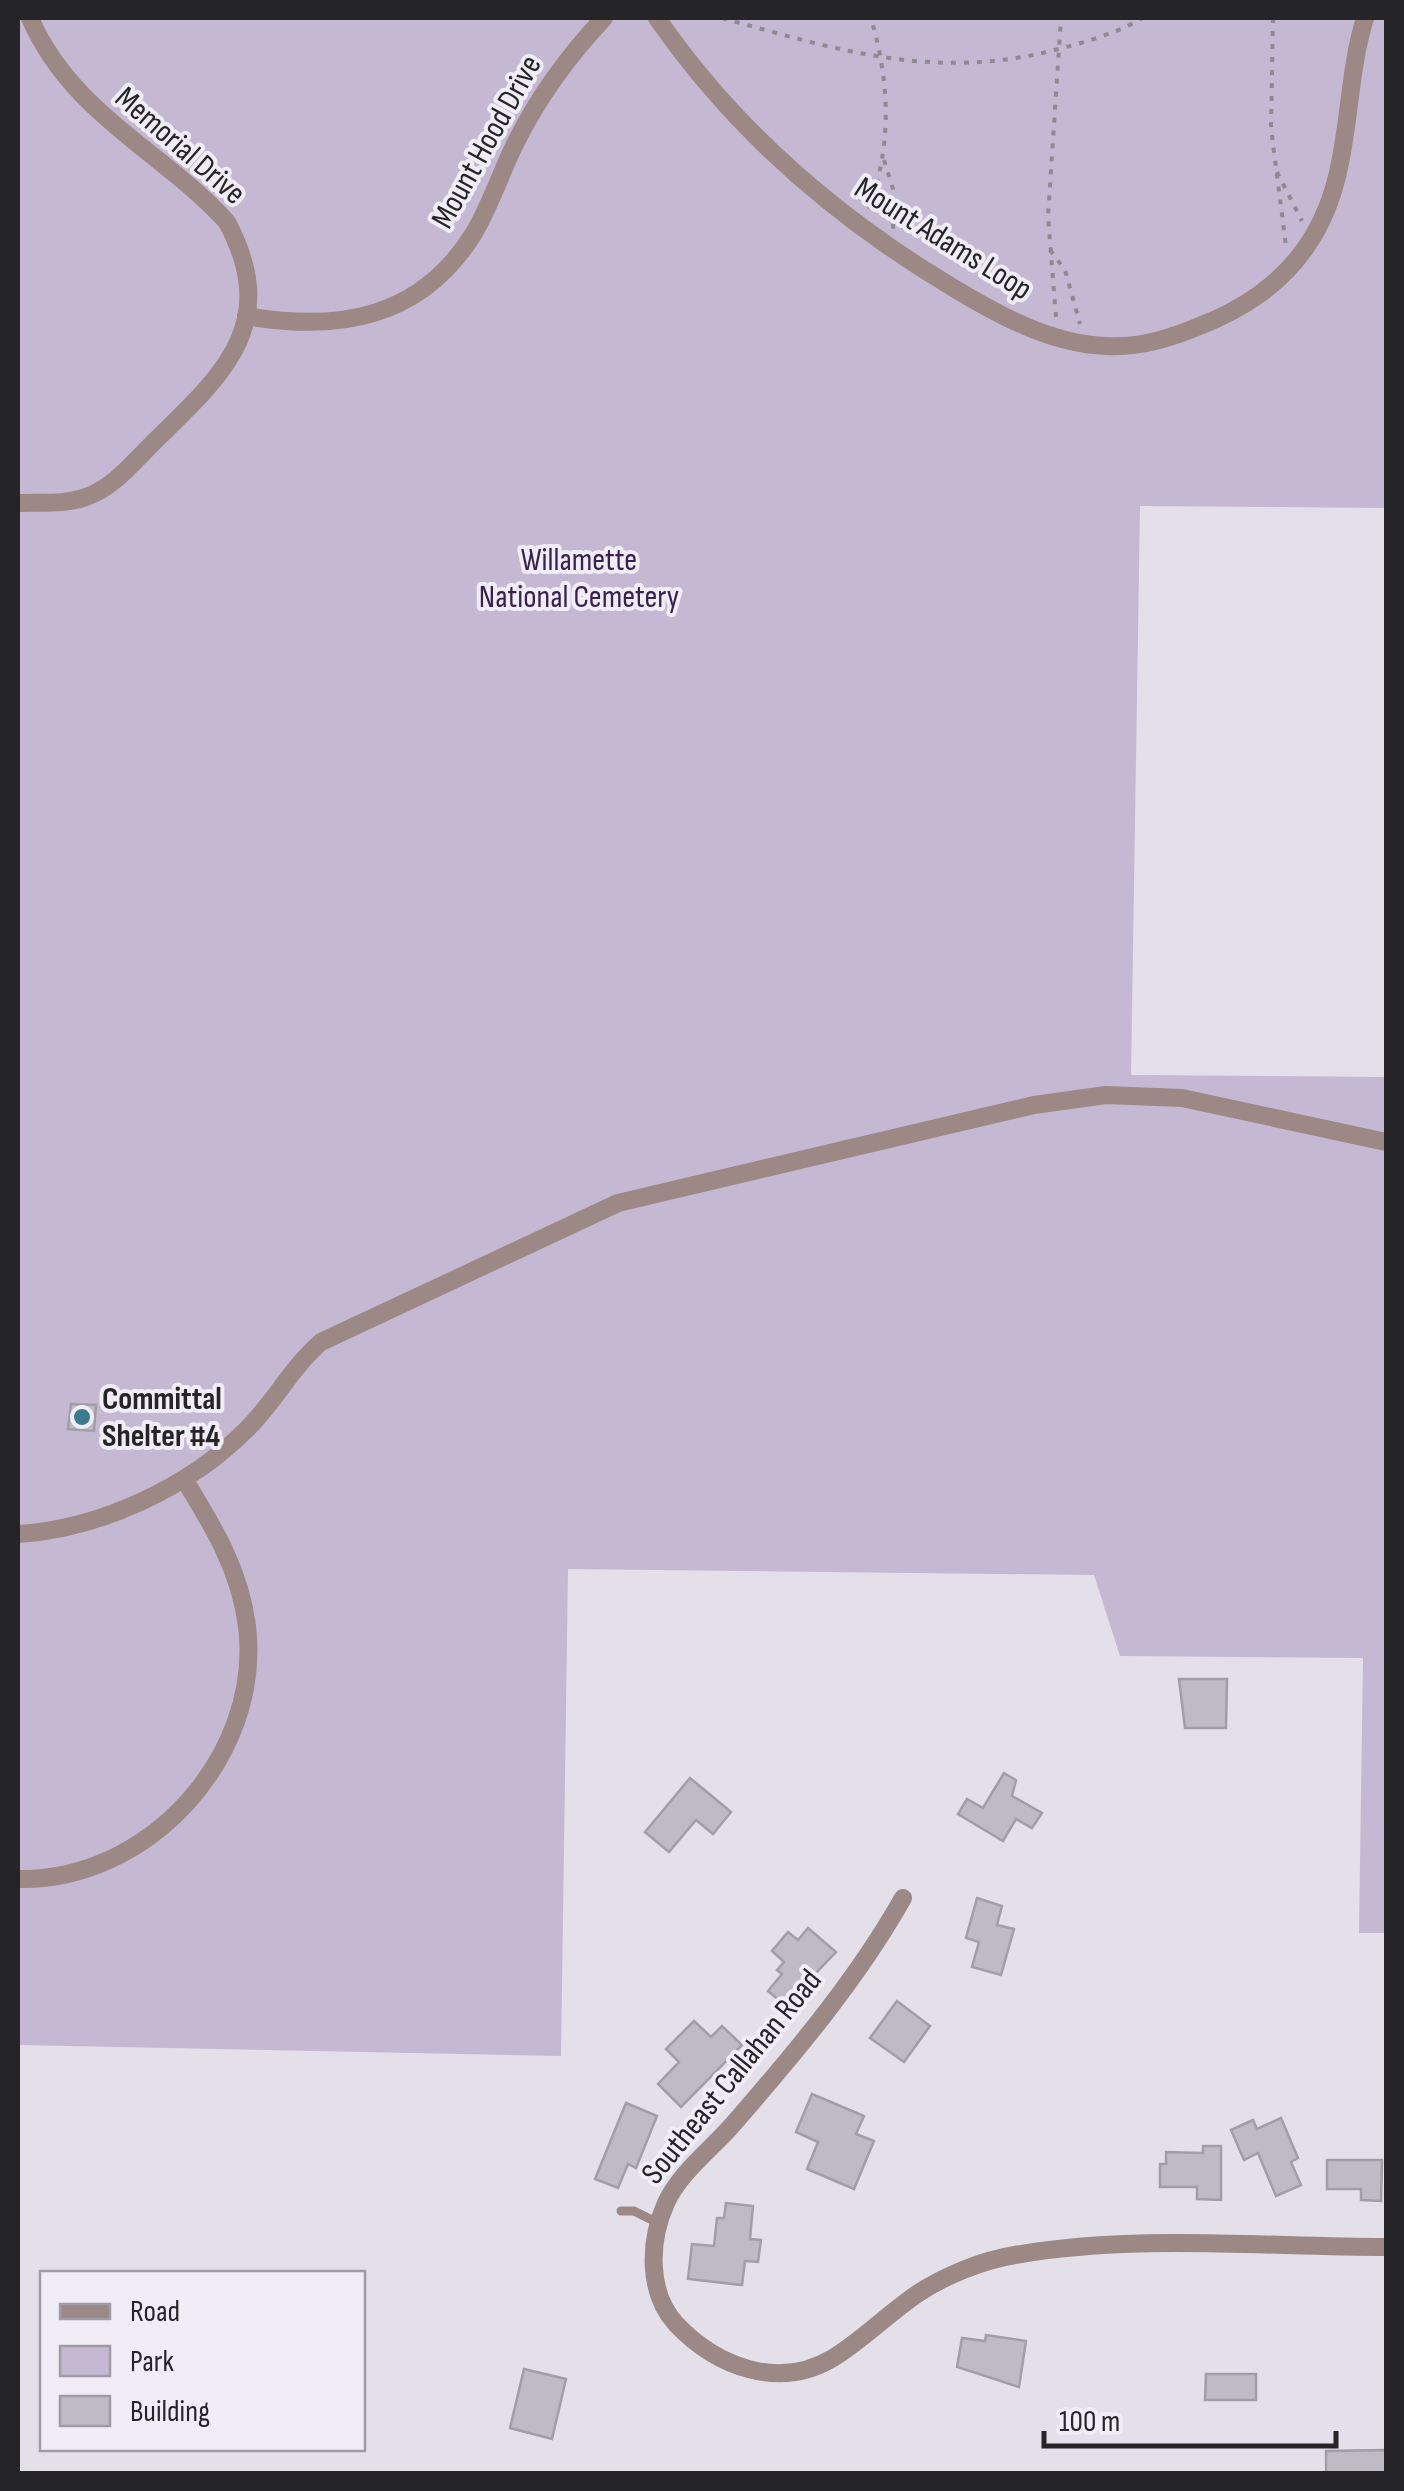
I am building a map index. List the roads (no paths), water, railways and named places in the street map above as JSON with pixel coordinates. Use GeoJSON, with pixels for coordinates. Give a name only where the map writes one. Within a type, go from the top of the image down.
{"type":"FeatureCollection","features":[{"type":"Feature","properties":{"kind":"street","name":"Memorial Drive"},"geometry":{"type":"LineString","coordinates":[[18,503],[72,502],[105,488],[216,381],[242,340],[250,302],[246,273],[227,222],[80,97],[41,42],[30,18]]}},
{"type":"Feature","properties":{"kind":"street","name":"Mount Hood Drive"},"geometry":{"type":"LineString","coordinates":[[246,316],[306,324],[352,320],[400,302],[447,268],[476,229],[544,92],[604,18]]}},
{"type":"Feature","properties":{"kind":"street","name":"Mount Adams Loop"},"geometry":{"type":"LineString","coordinates":[[657,18],[742,124],[801,181],[862,230],[977,302],[1059,338],[1136,345],[1173,337],[1248,303],[1291,265],[1311,239],[1340,175],[1348,90],[1365,18]]}},
{"type":"Feature","properties":{"kind":"street"},"geometry":{"type":"LineString","coordinates":[[18,1534],[92,1520],[184,1479],[248,1428],[303,1358],[321,1342],[550,1232],[643,1196],[1034,1106],[1106,1095],[1224,1104],[1386,1142]]}},
{"type":"Feature","properties":{"kind":"street"},"geometry":{"type":"LineString","coordinates":[[18,1878],[62,1874],[134,1847],[198,1796],[240,1710],[248,1630],[240,1585],[219,1535],[184,1479]]}},
{"type":"Feature","properties":{"kind":"street","name":"Southeast Callahan Road"},"geometry":{"type":"LineString","coordinates":[[902,1898],[879,1942],[735,2123],[667,2199],[658,2223],[654,2276],[666,2313],[720,2360],[771,2372],[793,2372],[822,2363],[922,2291],[1010,2256],[1091,2246],[1386,2247]]}},
{"type":"Feature","properties":{"kind":"lane"},"geometry":{"type":"LineString","coordinates":[[622,2211],[634,2211],[658,2223]]}},
{"type":"Feature","properties":{"kind":"place","name":"Committal Shelter #4"},"geometry":{"type":"Point","coordinates":[82,1417]}},
{"type":"Feature","properties":{"kind":"park label","name":"Willamette National Cemetery"},"geometry":{"type":"Point","coordinates":[579,578]}}]}
